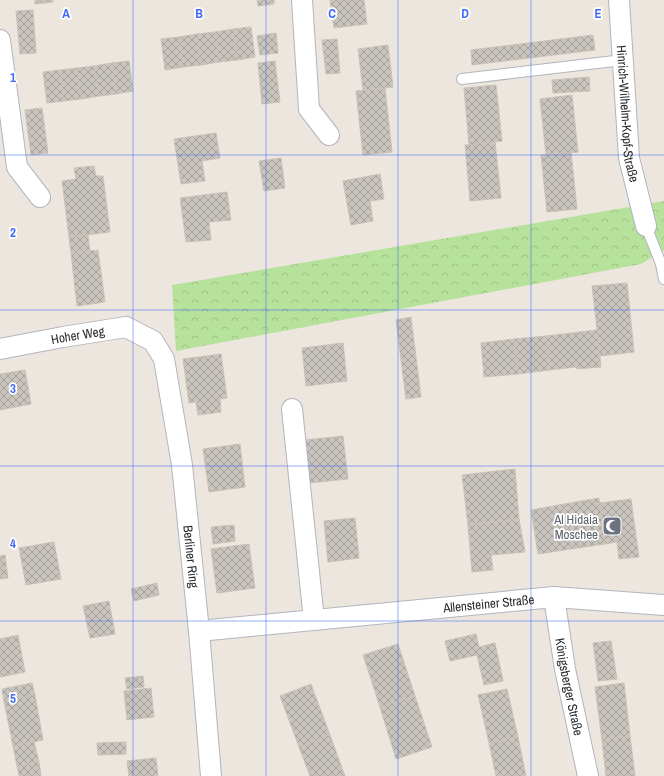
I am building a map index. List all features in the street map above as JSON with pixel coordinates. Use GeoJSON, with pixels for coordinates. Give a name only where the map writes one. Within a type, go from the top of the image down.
{"type":"FeatureCollection","features":[{"type":"Feature","properties":{"kind":"street"},"geometry":{"type":"LineString","coordinates":[[302,0],[309,109],[329,135]]}},
{"type":"Feature","properties":{"kind":"street","name":"Hinrich-Wilhelm-Kopf-Straße"},"geometry":{"type":"LineString","coordinates":[[619,0],[629,158],[646,226]]}},
{"type":"Feature","properties":{"kind":"street"},"geometry":{"type":"LineString","coordinates":[[0,40],[17,167],[40,197]]}},
{"type":"Feature","properties":{"kind":"street","name":"Hoher Weg"},"geometry":{"type":"LineString","coordinates":[[0,349],[126,327],[153,341]]}},
{"type":"Feature","properties":{"kind":"street","name":"Berliner Ring"},"geometry":{"type":"LineString","coordinates":[[153,341],[164,359],[182,465],[199,631],[211,776]]}},
{"type":"Feature","properties":{"kind":"street"},"geometry":{"type":"LineString","coordinates":[[292,409],[314,620]]}},
{"type":"Feature","properties":{"kind":"street","name":"Allensteiner Straße"},"geometry":{"type":"LineString","coordinates":[[199,631],[554,597],[664,605]]}},
{"type":"Feature","properties":{"kind":"street","name":"Königsberger Straße"},"geometry":{"type":"LineString","coordinates":[[554,597],[566,670],[588,776]]}},
{"type":"Feature","properties":{"kind":"lane"},"geometry":{"type":"LineString","coordinates":[[462,79],[623,60]]}},
{"type":"Feature","properties":{"kind":"lane"},"geometry":{"type":"LineString","coordinates":[[646,226],[661,264],[664,279]]}},
{"type":"Feature","properties":{"kind":"green space"},"geometry":{"type":"Polygon","coordinates":[[[664,201],[664,250],[641,264],[176,351],[172,285],[664,201]]]}},
{"type":"Feature","properties":{"kind":"building"},"geometry":{"type":"Polygon","coordinates":[[[35,0],[53,0],[53,2],[35,4],[35,0]]]}},
{"type":"Feature","properties":{"kind":"building"},"geometry":{"type":"Polygon","coordinates":[[[257,0],[274,0],[274,4],[258,6],[257,0]]]}},
{"type":"Feature","properties":{"kind":"building"},"geometry":{"type":"Polygon","coordinates":[[[330,0],[364,0],[367,24],[334,28],[330,0]]]}},
{"type":"Feature","properties":{"kind":"building"},"geometry":{"type":"Polygon","coordinates":[[[33,10],[36,53],[20,54],[16,11],[33,10]]]}},
{"type":"Feature","properties":{"kind":"building"},"geometry":{"type":"Polygon","coordinates":[[[251,27],[255,57],[237,60],[233,29],[251,27]]]}},
{"type":"Feature","properties":{"kind":"building"},"geometry":{"type":"Polygon","coordinates":[[[233,29],[237,60],[219,62],[215,32],[233,29]]]}},
{"type":"Feature","properties":{"kind":"building"},"geometry":{"type":"Polygon","coordinates":[[[215,32],[219,62],[201,65],[197,34],[215,32]]]}},
{"type":"Feature","properties":{"kind":"building"},"geometry":{"type":"Polygon","coordinates":[[[276,33],[278,53],[260,55],[257,36],[276,33]]]}},
{"type":"Feature","properties":{"kind":"building"},"geometry":{"type":"Polygon","coordinates":[[[197,34],[201,65],[183,67],[179,37],[197,34]]]}},
{"type":"Feature","properties":{"kind":"building"},"geometry":{"type":"Polygon","coordinates":[[[593,35],[595,50],[472,65],[471,50],[593,35]]]}},
{"type":"Feature","properties":{"kind":"building"},"geometry":{"type":"Polygon","coordinates":[[[179,37],[183,67],[165,70],[161,39],[179,37]]]}},
{"type":"Feature","properties":{"kind":"building"},"geometry":{"type":"Polygon","coordinates":[[[337,39],[340,73],[326,74],[322,40],[337,39]]]}},
{"type":"Feature","properties":{"kind":"building"},"geometry":{"type":"Polygon","coordinates":[[[388,45],[393,87],[363,90],[358,49],[388,45]]]}},
{"type":"Feature","properties":{"kind":"building"},"geometry":{"type":"Polygon","coordinates":[[[129,61],[133,91],[116,94],[112,63],[129,61]]]}},
{"type":"Feature","properties":{"kind":"building"},"geometry":{"type":"Polygon","coordinates":[[[275,61],[280,102],[262,104],[258,63],[275,61]]]}},
{"type":"Feature","properties":{"kind":"building"},"geometry":{"type":"Polygon","coordinates":[[[112,63],[116,94],[99,96],[94,66],[112,63]]]}},
{"type":"Feature","properties":{"kind":"building"},"geometry":{"type":"Polygon","coordinates":[[[94,66],[99,96],[81,99],[77,68],[94,66]]]}},
{"type":"Feature","properties":{"kind":"building"},"geometry":{"type":"Polygon","coordinates":[[[77,68],[81,99],[64,101],[60,70],[77,68]]]}},
{"type":"Feature","properties":{"kind":"building"},"geometry":{"type":"Polygon","coordinates":[[[60,70],[64,101],[47,103],[43,72],[60,70]]]}},
{"type":"Feature","properties":{"kind":"building"},"geometry":{"type":"Polygon","coordinates":[[[589,77],[590,91],[553,93],[552,80],[589,77]]]}},
{"type":"Feature","properties":{"kind":"building"},"geometry":{"type":"Polygon","coordinates":[[[496,85],[502,141],[469,145],[464,88],[496,85]]]}},
{"type":"Feature","properties":{"kind":"building"},"geometry":{"type":"Polygon","coordinates":[[[385,88],[392,152],[363,155],[356,91],[385,88]]]}},
{"type":"Feature","properties":{"kind":"building"},"geometry":{"type":"Polygon","coordinates":[[[572,95],[578,152],[546,155],[540,99],[572,95]]]}},
{"type":"Feature","properties":{"kind":"building"},"geometry":{"type":"Polygon","coordinates":[[[42,108],[48,153],[31,155],[25,110],[42,108]]]}},
{"type":"Feature","properties":{"kind":"building"},"geometry":{"type":"Polygon","coordinates":[[[216,133],[220,158],[202,161],[205,181],[181,184],[174,139],[216,133]]]}},
{"type":"Feature","properties":{"kind":"building"},"geometry":{"type":"Polygon","coordinates":[[[495,142],[501,198],[470,201],[465,145],[495,142]]]}},
{"type":"Feature","properties":{"kind":"building"},"geometry":{"type":"Polygon","coordinates":[[[571,152],[577,209],[547,212],[541,155],[571,152]]]}},
{"type":"Feature","properties":{"kind":"building"},"geometry":{"type":"Polygon","coordinates":[[[281,158],[285,188],[264,191],[259,161],[281,158]]]}},
{"type":"Feature","properties":{"kind":"building"},"geometry":{"type":"Polygon","coordinates":[[[94,166],[96,176],[103,176],[110,232],[69,237],[62,181],[76,179],[74,168],[94,166]]]}},
{"type":"Feature","properties":{"kind":"building"},"geometry":{"type":"Polygon","coordinates":[[[380,174],[384,199],[370,201],[373,221],[351,225],[343,181],[380,174]]]}},
{"type":"Feature","properties":{"kind":"building"},"geometry":{"type":"Polygon","coordinates":[[[227,192],[231,220],[209,222],[211,240],[186,242],[180,198],[227,192]]]}},
{"type":"Feature","properties":{"kind":"building"},"geometry":{"type":"Polygon","coordinates":[[[88,235],[90,251],[71,253],[69,237],[88,235]]]}},
{"type":"Feature","properties":{"kind":"building"},"geometry":{"type":"Polygon","coordinates":[[[98,250],[105,302],[77,306],[71,253],[98,250]]]}},
{"type":"Feature","properties":{"kind":"building"},"geometry":{"type":"Polygon","coordinates":[[[627,283],[634,352],[600,356],[592,286],[627,283]]]}},
{"type":"Feature","properties":{"kind":"building"},"geometry":{"type":"Polygon","coordinates":[[[411,317],[421,397],[406,399],[396,320],[411,317]]]}},
{"type":"Feature","properties":{"kind":"building"},"geometry":{"type":"Polygon","coordinates":[[[597,330],[601,367],[577,369],[576,367],[550,370],[546,336],[597,330]]]}},
{"type":"Feature","properties":{"kind":"building"},"geometry":{"type":"Polygon","coordinates":[[[546,336],[550,370],[518,374],[514,339],[546,336]]]}},
{"type":"Feature","properties":{"kind":"building"},"geometry":{"type":"Polygon","coordinates":[[[514,339],[518,374],[484,377],[481,343],[514,339]]]}},
{"type":"Feature","properties":{"kind":"building"},"geometry":{"type":"Polygon","coordinates":[[[343,343],[347,381],[306,386],[302,348],[343,343]]]}},
{"type":"Feature","properties":{"kind":"building"},"geometry":{"type":"Polygon","coordinates":[[[221,354],[227,398],[220,399],[221,412],[198,415],[196,402],[189,403],[183,359],[221,354]]]}},
{"type":"Feature","properties":{"kind":"building"},"geometry":{"type":"Polygon","coordinates":[[[25,370],[31,404],[0,410],[0,374],[25,370]]]}},
{"type":"Feature","properties":{"kind":"building"},"geometry":{"type":"Polygon","coordinates":[[[343,436],[348,479],[309,483],[305,440],[343,436]]]}},
{"type":"Feature","properties":{"kind":"building"},"geometry":{"type":"Polygon","coordinates":[[[240,444],[245,487],[209,492],[203,449],[240,444]]]}},
{"type":"Feature","properties":{"kind":"building"},"geometry":{"type":"Polygon","coordinates":[[[515,469],[519,519],[468,525],[462,475],[515,469]]]}},
{"type":"Feature","properties":{"kind":"building"},"geometry":{"type":"Polygon","coordinates":[[[599,498],[605,544],[571,549],[564,504],[599,498]]]}},
{"type":"Feature","properties":{"kind":"building"},"geometry":{"type":"Polygon","coordinates":[[[631,499],[639,557],[619,559],[617,542],[605,544],[600,503],[631,499]]]}},
{"type":"Feature","properties":{"kind":"building"},"geometry":{"type":"Polygon","coordinates":[[[564,504],[571,549],[538,554],[531,510],[564,504]]]}},
{"type":"Feature","properties":{"kind":"building"},"geometry":{"type":"Polygon","coordinates":[[[355,518],[359,558],[328,562],[324,521],[355,518]]]}},
{"type":"Feature","properties":{"kind":"building"},"geometry":{"type":"Polygon","coordinates":[[[519,519],[525,552],[491,555],[493,570],[472,572],[468,525],[519,519]]]}},
{"type":"Feature","properties":{"kind":"building"},"geometry":{"type":"Polygon","coordinates":[[[234,525],[235,541],[213,544],[211,527],[234,525]]]}},
{"type":"Feature","properties":{"kind":"building"},"geometry":{"type":"Polygon","coordinates":[[[54,542],[61,579],[26,585],[19,548],[54,542]]]}},
{"type":"Feature","properties":{"kind":"building"},"geometry":{"type":"Polygon","coordinates":[[[249,544],[255,588],[217,593],[211,549],[249,544]]]}},
{"type":"Feature","properties":{"kind":"building"},"geometry":{"type":"Polygon","coordinates":[[[5,555],[8,578],[0,579],[0,556],[5,555]]]}},
{"type":"Feature","properties":{"kind":"building"},"geometry":{"type":"Polygon","coordinates":[[[157,583],[159,595],[134,601],[131,589],[157,583]]]}},
{"type":"Feature","properties":{"kind":"building"},"geometry":{"type":"Polygon","coordinates":[[[109,601],[115,634],[90,638],[83,606],[109,601]]]}},
{"type":"Feature","properties":{"kind":"building"},"geometry":{"type":"Polygon","coordinates":[[[476,634],[479,647],[495,643],[503,681],[484,685],[477,655],[450,661],[445,641],[476,634]]]}},
{"type":"Feature","properties":{"kind":"building"},"geometry":{"type":"Polygon","coordinates":[[[18,635],[25,672],[0,677],[0,639],[18,635]]]}},
{"type":"Feature","properties":{"kind":"building"},"geometry":{"type":"Polygon","coordinates":[[[611,641],[617,679],[598,681],[593,643],[611,641]]]}},
{"type":"Feature","properties":{"kind":"building"},"geometry":{"type":"Polygon","coordinates":[[[398,644],[415,696],[380,707],[363,655],[398,644]]]}},
{"type":"Feature","properties":{"kind":"building"},"geometry":{"type":"Polygon","coordinates":[[[143,676],[144,687],[127,689],[125,678],[143,676]]]}},
{"type":"Feature","properties":{"kind":"building"},"geometry":{"type":"Polygon","coordinates":[[[32,683],[35,695],[4,701],[2,689],[32,683]]]}},
{"type":"Feature","properties":{"kind":"building"},"geometry":{"type":"Polygon","coordinates":[[[624,683],[630,736],[602,740],[595,687],[624,683]]]}},
{"type":"Feature","properties":{"kind":"building"},"geometry":{"type":"Polygon","coordinates":[[[311,684],[330,735],[299,747],[280,696],[311,684]]]}},
{"type":"Feature","properties":{"kind":"building"},"geometry":{"type":"Polygon","coordinates":[[[151,688],[154,717],[127,720],[124,691],[151,688]]]}},
{"type":"Feature","properties":{"kind":"building"},"geometry":{"type":"Polygon","coordinates":[[[507,689],[518,737],[489,743],[478,695],[507,689]]]}},
{"type":"Feature","properties":{"kind":"building"},"geometry":{"type":"Polygon","coordinates":[[[35,695],[43,740],[13,746],[4,701],[35,695]]]}},
{"type":"Feature","properties":{"kind":"building"},"geometry":{"type":"Polygon","coordinates":[[[415,696],[432,747],[396,759],[380,707],[415,696]]]}},
{"type":"Feature","properties":{"kind":"building"},"geometry":{"type":"Polygon","coordinates":[[[330,735],[345,776],[310,776],[299,747],[330,735]]]}},
{"type":"Feature","properties":{"kind":"building"},"geometry":{"type":"Polygon","coordinates":[[[630,736],[635,776],[606,776],[602,740],[630,736]]]}},
{"type":"Feature","properties":{"kind":"building"},"geometry":{"type":"Polygon","coordinates":[[[518,737],[526,776],[496,776],[489,743],[518,737]]]}},
{"type":"Feature","properties":{"kind":"building"},"geometry":{"type":"Polygon","coordinates":[[[34,742],[39,762],[17,766],[13,746],[34,742]]]}},
{"type":"Feature","properties":{"kind":"building"},"geometry":{"type":"Polygon","coordinates":[[[126,742],[126,754],[98,755],[97,743],[126,742]]]}},
{"type":"Feature","properties":{"kind":"building"},"geometry":{"type":"Polygon","coordinates":[[[156,758],[158,776],[129,776],[127,761],[156,758]]]}},
{"type":"Feature","properties":{"kind":"building"},"geometry":{"type":"Polygon","coordinates":[[[39,762],[41,776],[19,776],[17,766],[39,762]]]}},
{"type":"Feature","properties":{"kind":"place","name":"Al Hidaia Moschee"},"geometry":{"type":"Point","coordinates":[612,526]}}]}
